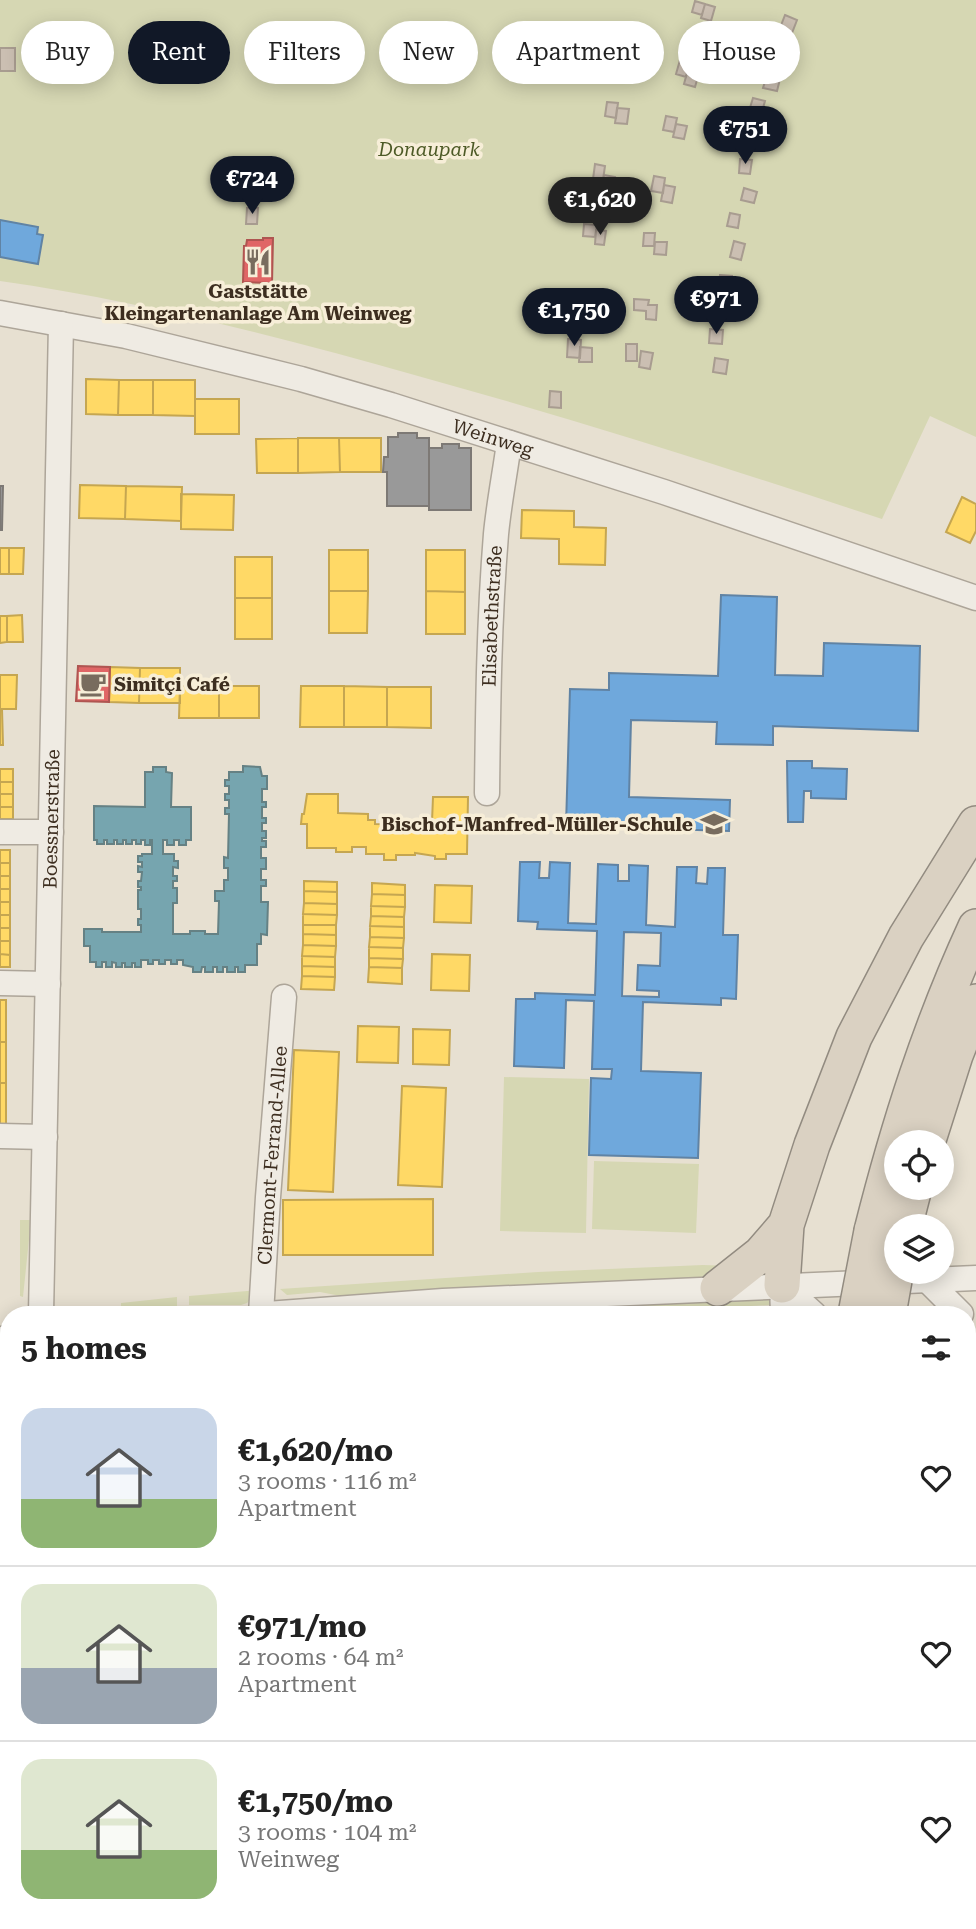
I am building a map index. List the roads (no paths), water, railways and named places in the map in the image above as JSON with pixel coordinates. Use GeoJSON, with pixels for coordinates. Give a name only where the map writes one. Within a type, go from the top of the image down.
{"type":"FeatureCollection","features":[{"type":"Feature","properties":{"kind":"highway"},"geometry":{"type":"LineString","coordinates":[[782,1300],[786,1225],[812,1145],[854,1037],[906,937],[976,824]]}},
{"type":"Feature","properties":{"kind":"highway"},"geometry":{"type":"LineString","coordinates":[[888,1214],[890,1160],[919,1064],[947,990],[976,927]]}},
{"type":"Feature","properties":{"kind":"highway"},"geometry":{"type":"LineString","coordinates":[[931,1130],[955,1055],[976,1002]]}},
{"type":"Feature","properties":{"kind":"highway"},"geometry":{"type":"LineString","coordinates":[[718,1288],[761,1254],[786,1225]]}},
{"type":"Feature","properties":{"kind":"highway"},"geometry":{"type":"LineString","coordinates":[[859,1306],[884,1240]]}},
{"type":"Feature","properties":{"kind":"highway"},"geometry":{"type":"LineString","coordinates":[[893,1306],[905,1284]]}},
{"type":"Feature","properties":{"kind":"street","name":"Weinweg"},"geometry":{"type":"LineString","coordinates":[[0,313],[126,336],[301,379],[664,492],[976,598]]}},
{"type":"Feature","properties":{"kind":"street","name":"Boessnerstraße"},"geometry":{"type":"LineString","coordinates":[[41,1306],[61,324]]}},
{"type":"Feature","properties":{"kind":"street","name":"Elisabethstraße"},"geometry":{"type":"LineString","coordinates":[[487,793],[489,663],[496,531],[509,443]]}},
{"type":"Feature","properties":{"kind":"street"},"geometry":{"type":"LineString","coordinates":[[0,832],[51,832]]}},
{"type":"Feature","properties":{"kind":"street"},"geometry":{"type":"LineString","coordinates":[[0,983],[48,984]]}},
{"type":"Feature","properties":{"kind":"street","name":"Clermont-Ferrand-Allee"},"geometry":{"type":"LineString","coordinates":[[261,1306],[284,997]]}},
{"type":"Feature","properties":{"kind":"street"},"geometry":{"type":"LineString","coordinates":[[0,1136],[45,1137]]}},
{"type":"Feature","properties":{"kind":"street"},"geometry":{"type":"LineString","coordinates":[[954,1277],[976,1278],[965,1306]]}},
{"type":"Feature","properties":{"kind":"street"},"geometry":{"type":"LineString","coordinates":[[393,1306],[443,1301],[718,1288],[782,1300],[884,1279]]}},
{"type":"Feature","properties":{"kind":"street"},"geometry":{"type":"LineString","coordinates":[[924,1284],[952,1306]]}},
{"type":"Feature","properties":{"kind":"place","name":"Gaststätte Kleingartenanlage Am Weinweg"},"geometry":{"type":"Point","coordinates":[258,262]}},
{"type":"Feature","properties":{"kind":"place","name":"Simitçi Café"},"geometry":{"type":"Point","coordinates":[93,684]}},
{"type":"Feature","properties":{"kind":"place","name":"Bischof-Manfred-Müller-Schule"},"geometry":{"type":"Point","coordinates":[714,824]}},
{"type":"Feature","properties":{"kind":"park label","name":"Donaupark"},"geometry":{"type":"Point","coordinates":[429,149]}}]}
